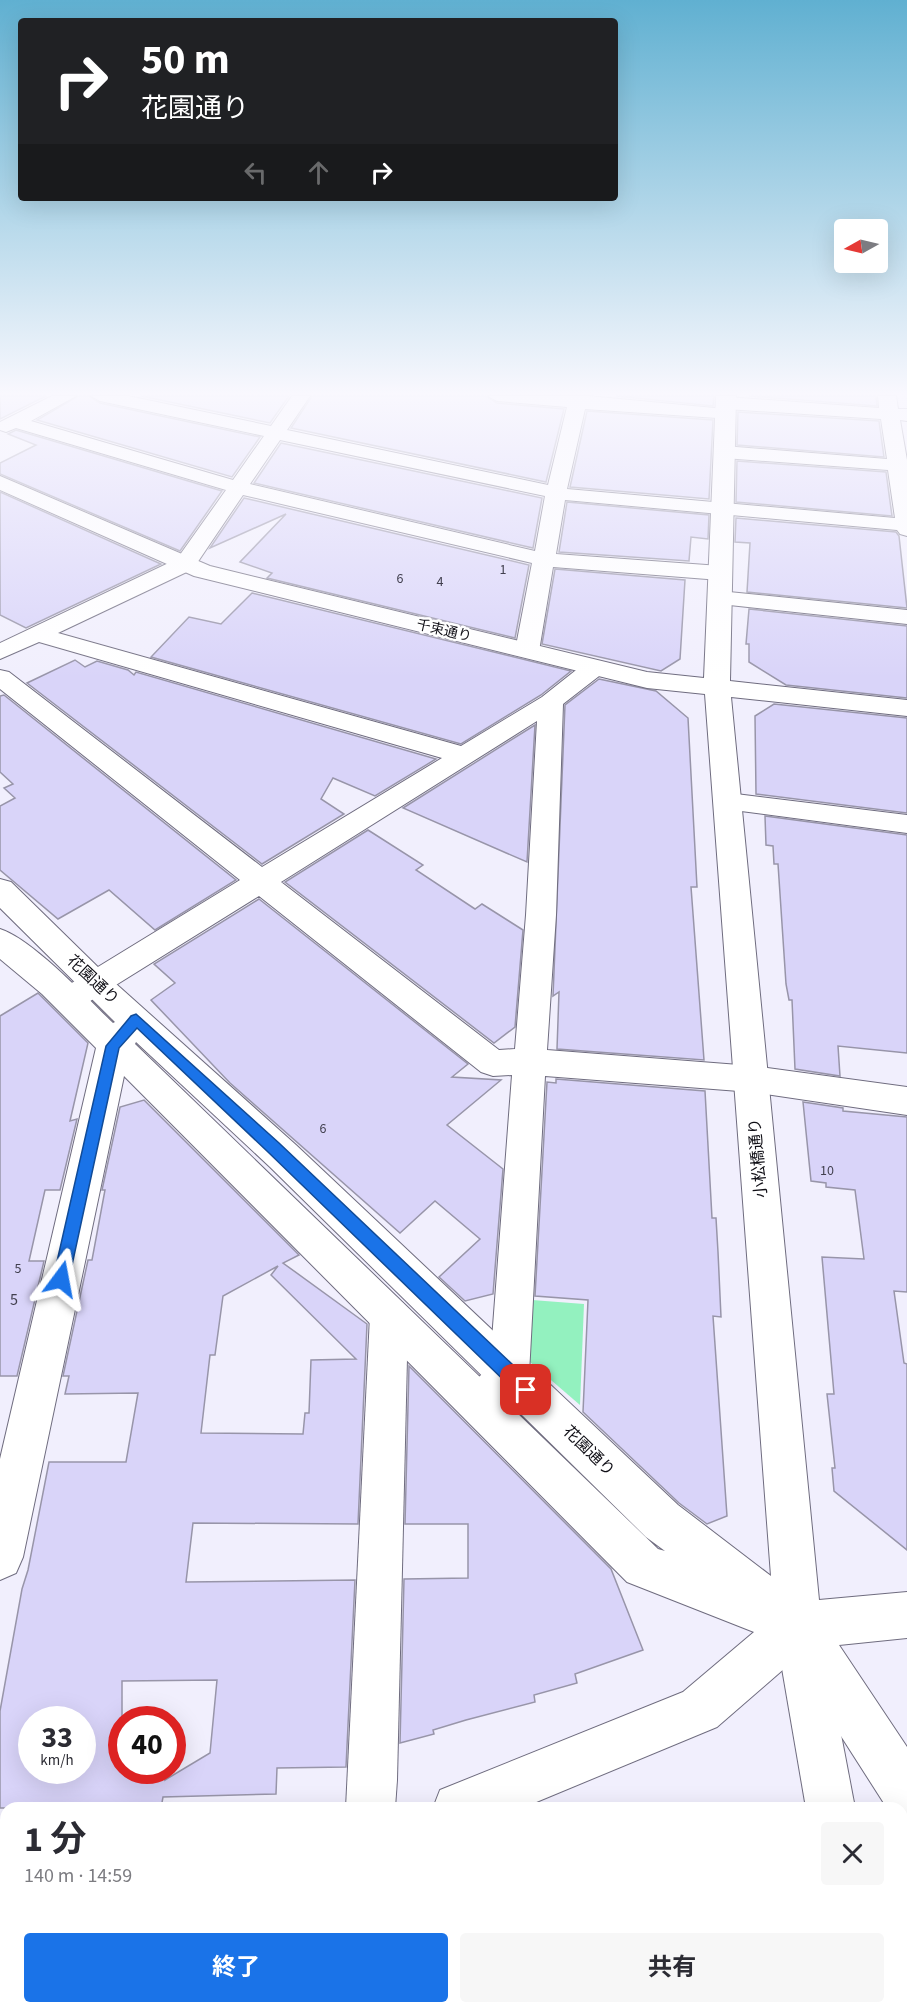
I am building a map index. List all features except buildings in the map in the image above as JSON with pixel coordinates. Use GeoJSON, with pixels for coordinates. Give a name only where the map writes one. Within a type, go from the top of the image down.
{"type":"FeatureCollection","features":[{"type":"Feature","properties":{"kind":"street","name":"千束通り"},"geometry":{"type":"LineString","coordinates":[[18,490],[202,571],[355,610],[647,680],[907,708]]}},
{"type":"Feature","properties":{"kind":"street"},"geometry":{"type":"LineString","coordinates":[[0,652],[185,564],[239,490]]}},
{"type":"Feature","properties":{"kind":"street"},"geometry":{"type":"LineString","coordinates":[[248,490],[545,561],[720,573]]}},
{"type":"Feature","properties":{"kind":"street"},"geometry":{"type":"LineString","coordinates":[[541,490],[907,525]]}},
{"type":"Feature","properties":{"kind":"street"},"geometry":{"type":"LineString","coordinates":[[527,651],[557,490]]}},
{"type":"Feature","properties":{"kind":"street","name":"小松橋通り"},"geometry":{"type":"LineString","coordinates":[[723,490],[716,668],[798,1626]]}},
{"type":"Feature","properties":{"kind":"street"},"geometry":{"type":"LineString","coordinates":[[904,490],[907,530]]}},
{"type":"Feature","properties":{"kind":"street"},"geometry":{"type":"LineString","coordinates":[[719,598],[907,617]]}},
{"type":"Feature","properties":{"kind":"street"},"geometry":{"type":"LineString","coordinates":[[42,634],[54,641],[463,755]]}},
{"type":"Feature","properties":{"kind":"street"},"geometry":{"type":"LineString","coordinates":[[81,992],[551,702],[594,668]]}},
{"type":"Feature","properties":{"kind":"street"},"geometry":{"type":"LineString","coordinates":[[0,677],[493,1063],[529,1062],[752,1079],[907,1101]]}},
{"type":"Feature","properties":{"kind":"street"},"geometry":{"type":"LineString","coordinates":[[480,1404],[509,1374],[513,1288],[540,926],[551,702]]}},
{"type":"Feature","properties":{"kind":"street"},"geometry":{"type":"LineString","coordinates":[[728,802],[907,824]]}},
{"type":"Feature","properties":{"kind":"street","name":"花園通り"},"geometry":{"type":"LineString","coordinates":[[0,890],[81,992],[124,1033],[509,1374],[662,1521],[798,1626],[907,1792]]}},
{"type":"Feature","properties":{"kind":"street","name":"花園通り"},"geometry":{"type":"LineString","coordinates":[[0,941],[81,992]]}},
{"type":"Feature","properties":{"kind":"street"},"geometry":{"type":"LineString","coordinates":[[0,1557],[124,1033]]}},
{"type":"Feature","properties":{"kind":"street","name":"花園通り"},"geometry":{"type":"LineString","coordinates":[[124,1033],[389,1316],[643,1566],[798,1626]]}},
{"type":"Feature","properties":{"kind":"street"},"geometry":{"type":"LineString","coordinates":[[371,1802],[389,1316]]}},
{"type":"Feature","properties":{"kind":"street"},"geometry":{"type":"LineString","coordinates":[[473,1802],[700,1710],[798,1626],[907,1615]]}},
{"type":"Feature","properties":{"kind":"street"},"geometry":{"type":"LineString","coordinates":[[798,1626],[830,1802]]}},
{"type":"Feature","properties":{"kind":"green space"},"geometry":{"type":"Polygon","coordinates":[[[532,1300],[584,1304],[580,1405],[530,1362],[532,1300]]]}},
{"type":"Feature","properties":{"kind":"route"},"geometry":{"type":"LineString","coordinates":[[61,1279],[113,1046],[136,1020],[273,1147],[526,1390]]}}]}
